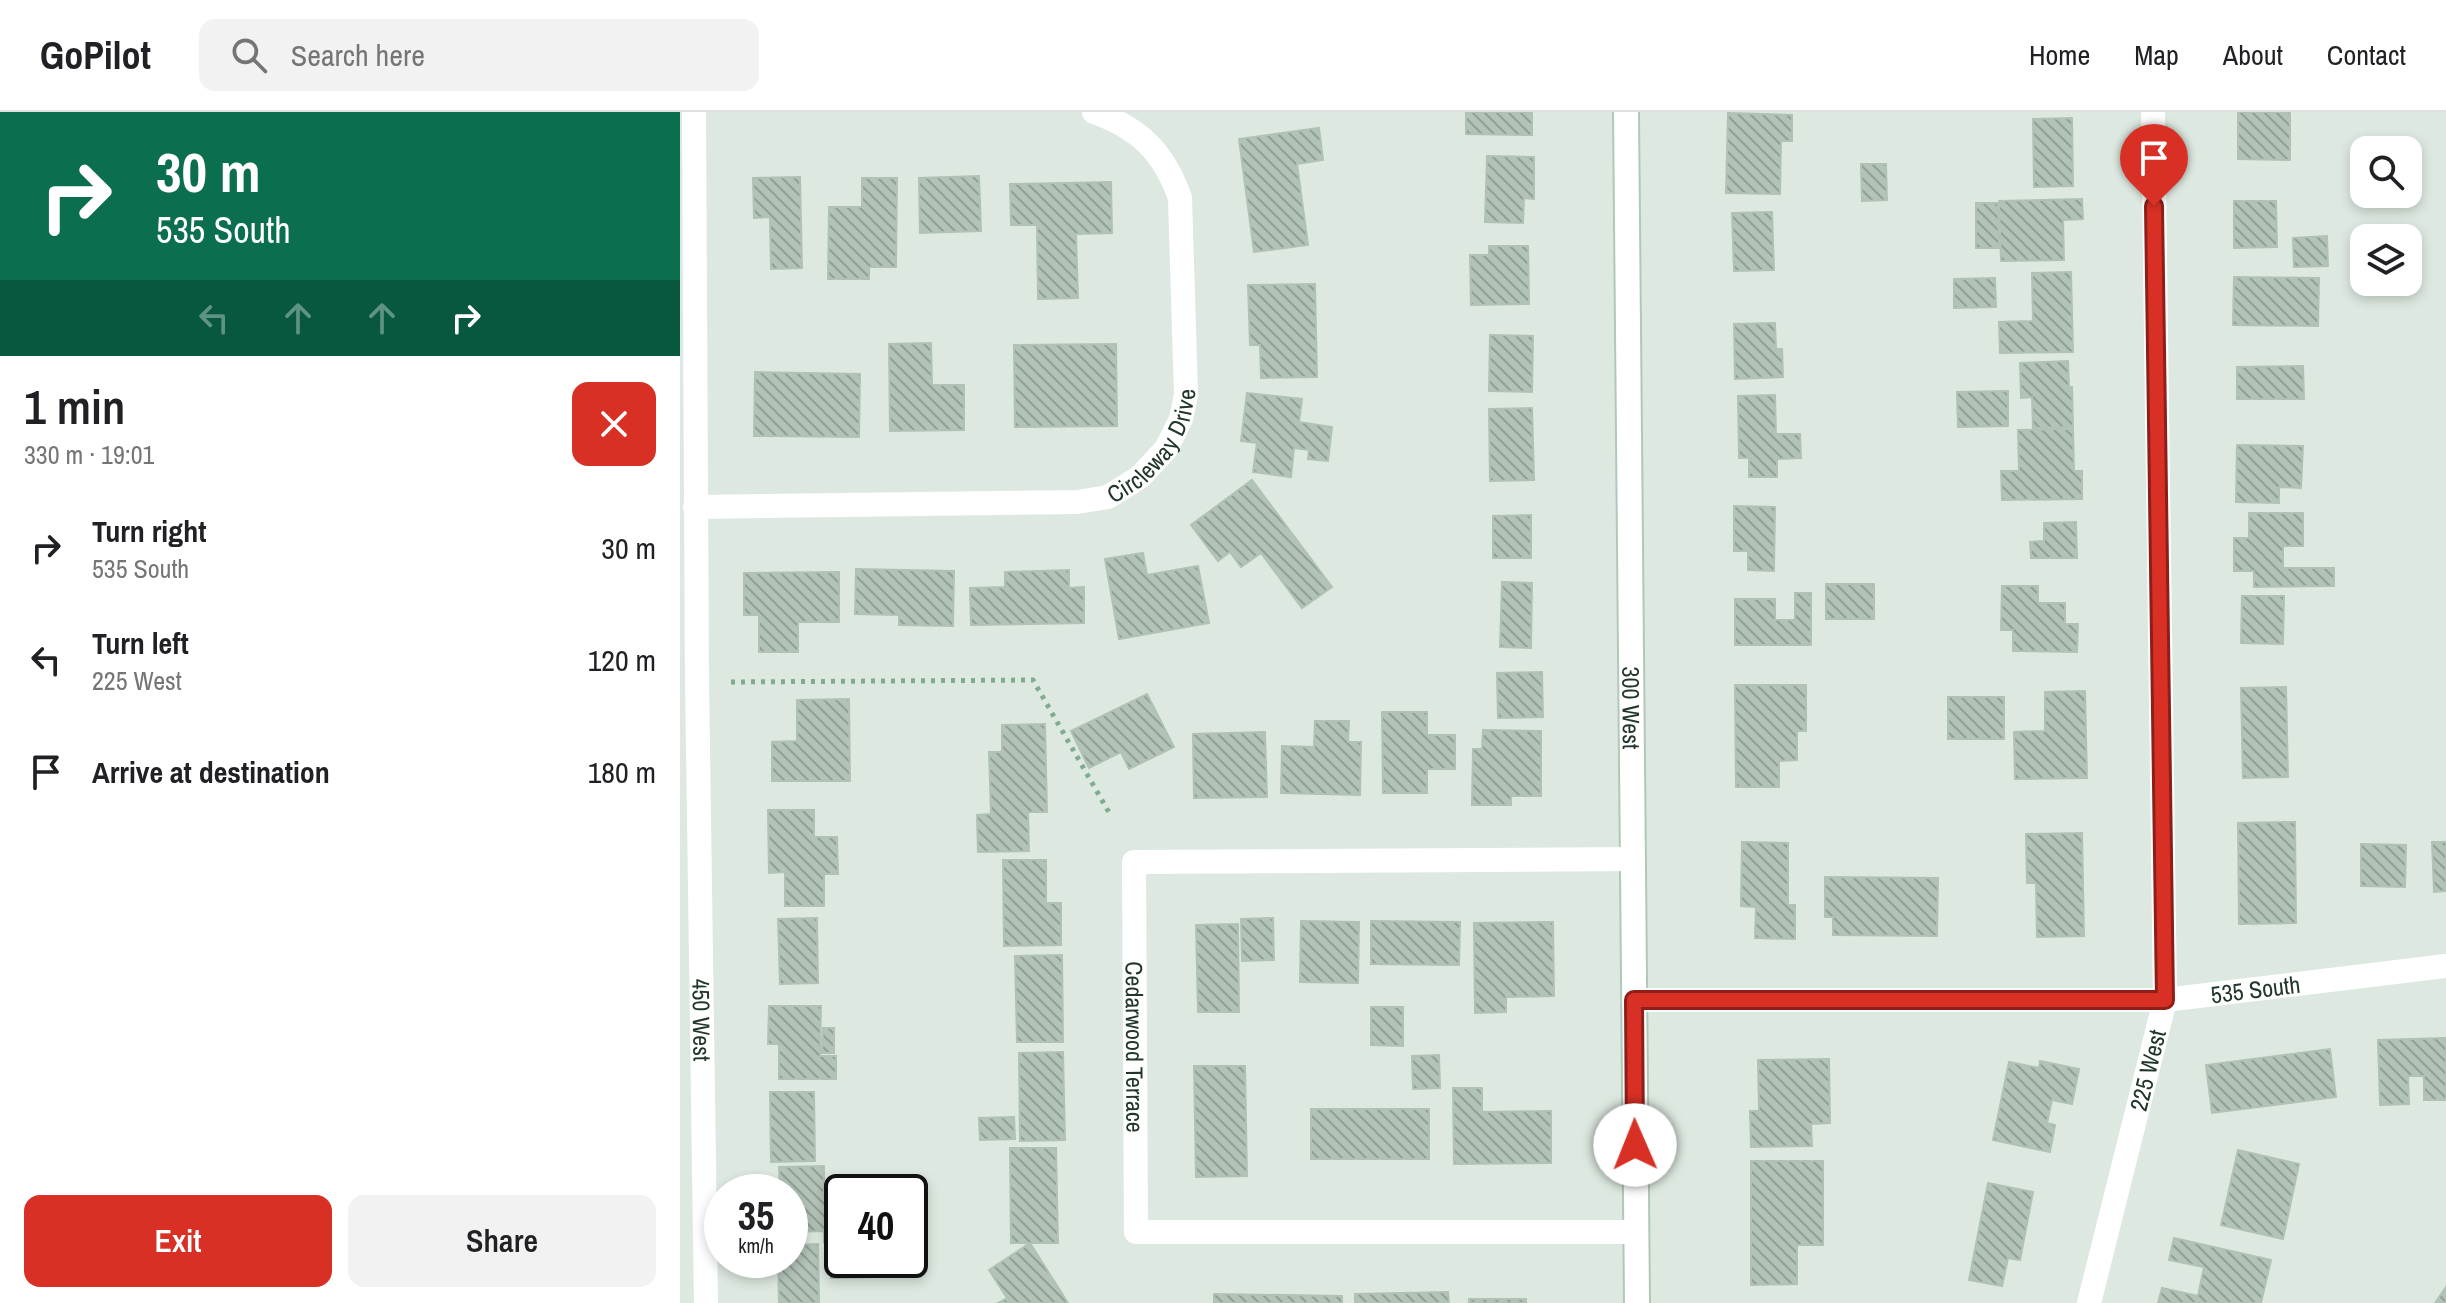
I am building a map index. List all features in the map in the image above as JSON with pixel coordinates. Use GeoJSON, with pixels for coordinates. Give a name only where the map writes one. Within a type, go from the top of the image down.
{"type":"FeatureCollection","features":[{"type":"Feature","properties":{"kind":"street","name":"450 West"},"geometry":{"type":"LineString","coordinates":[[694,112],[695,507],[688,714],[706,1303]]}},
{"type":"Feature","properties":{"kind":"street","name":"Circleway Drive"},"geometry":{"type":"LineString","coordinates":[[695,507],[1077,502],[1108,497],[1140,477],[1166,449],[1181,419],[1186,395],[1180,198],[1171,171],[1151,145],[1118,121],[1094,112]]}},
{"type":"Feature","properties":{"kind":"street","name":"300 West"},"geometry":{"type":"LineString","coordinates":[[1626,112],[1637,1303]]}},
{"type":"Feature","properties":{"kind":"street","name":"225 West"},"geometry":{"type":"LineString","coordinates":[[2089,1303],[2165,1000],[2153,112]]}},
{"type":"Feature","properties":{"kind":"street","name":"Cedarwood Terrace"},"geometry":{"type":"LineString","coordinates":[[1633,859],[1134,862],[1136,1232],[1636,1232]]}},
{"type":"Feature","properties":{"kind":"street","name":"535 South"},"geometry":{"type":"LineString","coordinates":[[1634,1000],[2165,1000],[2446,966]]}},
{"type":"Feature","properties":{"kind":"path"},"geometry":{"type":"LineString","coordinates":[[731,682],[1033,680],[1111,816]]}},
{"type":"Feature","properties":{"kind":"building"},"geometry":{"type":"Polygon","coordinates":[[[1466,112],[1532,112],[1532,135],[1466,134],[1466,112]]]}},
{"type":"Feature","properties":{"kind":"building"},"geometry":{"type":"Polygon","coordinates":[[[2238,112],[2290,112],[2290,160],[2238,159],[2238,112]]]}},
{"type":"Feature","properties":{"kind":"building"},"geometry":{"type":"Polygon","coordinates":[[[1728,113],[1792,115],[1792,141],[1781,141],[1780,194],[1726,193],[1728,113]]]}},
{"type":"Feature","properties":{"kind":"building"},"geometry":{"type":"Polygon","coordinates":[[[2072,118],[2073,186],[2034,187],[2033,119],[2072,118]]]}},
{"type":"Feature","properties":{"kind":"building"},"geometry":{"type":"Polygon","coordinates":[[[1319,128],[1323,160],[1297,164],[1308,245],[1254,252],[1239,139],[1319,128]]]}},
{"type":"Feature","properties":{"kind":"building"},"geometry":{"type":"Polygon","coordinates":[[[1487,156],[1534,157],[1534,199],[1524,198],[1523,223],[1485,222],[1487,156]]]}},
{"type":"Feature","properties":{"kind":"building"},"geometry":{"type":"Polygon","coordinates":[[[1861,164],[1886,164],[1887,200],[1862,201],[1861,164]]]}},
{"type":"Feature","properties":{"kind":"building"},"geometry":{"type":"Polygon","coordinates":[[[979,176],[981,231],[920,233],[919,178],[979,176]]]}},
{"type":"Feature","properties":{"kind":"building"},"geometry":{"type":"Polygon","coordinates":[[[800,177],[802,268],[771,269],[770,217],[754,218],[753,178],[800,177]]]}},
{"type":"Feature","properties":{"kind":"building"},"geometry":{"type":"Polygon","coordinates":[[[862,178],[897,178],[896,267],[869,267],[869,279],[828,279],[829,207],[862,207],[862,178]]]}},
{"type":"Feature","properties":{"kind":"building"},"geometry":{"type":"Polygon","coordinates":[[[1111,182],[1112,233],[1076,234],[1078,298],[1038,299],[1037,225],[1011,225],[1010,184],[1111,182]]]}},
{"type":"Feature","properties":{"kind":"building"},"geometry":{"type":"Polygon","coordinates":[[[2082,199],[2083,219],[2063,220],[2064,260],[2001,261],[1999,201],[2082,199]]]}},
{"type":"Feature","properties":{"kind":"building"},"geometry":{"type":"Polygon","coordinates":[[[2234,201],[2276,201],[2277,247],[2234,248],[2234,201]]]}},
{"type":"Feature","properties":{"kind":"building"},"geometry":{"type":"Polygon","coordinates":[[[1976,203],[1998,203],[1999,248],[1976,248],[1976,203]]]}},
{"type":"Feature","properties":{"kind":"building"},"geometry":{"type":"Polygon","coordinates":[[[1772,212],[1774,270],[1734,271],[1732,213],[1772,212]]]}},
{"type":"Feature","properties":{"kind":"building"},"geometry":{"type":"Polygon","coordinates":[[[2327,236],[2328,266],[2294,267],[2293,238],[2327,236]]]}},
{"type":"Feature","properties":{"kind":"building"},"geometry":{"type":"Polygon","coordinates":[[[1489,246],[1528,246],[1529,304],[1471,305],[1470,255],[1489,255],[1489,246]]]}},
{"type":"Feature","properties":{"kind":"building"},"geometry":{"type":"Polygon","coordinates":[[[2071,272],[2073,352],[2000,353],[1999,322],[2033,321],[2032,273],[2071,272]]]}},
{"type":"Feature","properties":{"kind":"building"},"geometry":{"type":"Polygon","coordinates":[[[2234,277],[2319,278],[2318,326],[2233,325],[2234,277]]]}},
{"type":"Feature","properties":{"kind":"building"},"geometry":{"type":"Polygon","coordinates":[[[1995,278],[1996,307],[1954,308],[1954,279],[1995,278]]]}},
{"type":"Feature","properties":{"kind":"building"},"geometry":{"type":"Polygon","coordinates":[[[1315,284],[1317,377],[1261,378],[1260,345],[1250,345],[1248,285],[1315,284]]]}},
{"type":"Feature","properties":{"kind":"building"},"geometry":{"type":"Polygon","coordinates":[[[1775,323],[1776,349],[1782,349],[1783,377],[1735,379],[1734,324],[1775,323]]]}},
{"type":"Feature","properties":{"kind":"building"},"geometry":{"type":"Polygon","coordinates":[[[1490,335],[1533,336],[1532,392],[1489,391],[1490,335]]]}},
{"type":"Feature","properties":{"kind":"building"},"geometry":{"type":"Polygon","coordinates":[[[931,343],[932,385],[964,385],[964,430],[890,431],[889,344],[931,343]]]}},
{"type":"Feature","properties":{"kind":"building"},"geometry":{"type":"Polygon","coordinates":[[[1116,344],[1117,426],[1015,427],[1014,345],[1116,344]]]}},
{"type":"Feature","properties":{"kind":"building"},"geometry":{"type":"Polygon","coordinates":[[[2068,361],[2073,427],[2033,428],[2032,397],[2021,398],[2020,363],[2068,361]]]}},
{"type":"Feature","properties":{"kind":"building"},"geometry":{"type":"Polygon","coordinates":[[[2303,366],[2304,399],[2237,399],[2237,367],[2303,366]]]}},
{"type":"Feature","properties":{"kind":"building"},"geometry":{"type":"Polygon","coordinates":[[[755,372],[860,374],[859,437],[754,436],[755,372]]]}},
{"type":"Feature","properties":{"kind":"building"},"geometry":{"type":"Polygon","coordinates":[[[2008,391],[2008,426],[1958,427],[1957,392],[2008,391]]]}},
{"type":"Feature","properties":{"kind":"building"},"geometry":{"type":"Polygon","coordinates":[[[1247,393],[1302,399],[1299,422],[1332,427],[1328,461],[1308,459],[1309,450],[1294,448],[1291,477],[1253,472],[1257,443],[1241,441],[1247,393]]]}},
{"type":"Feature","properties":{"kind":"building"},"geometry":{"type":"Polygon","coordinates":[[[1775,395],[1776,434],[1800,434],[1801,458],[1777,459],[1777,477],[1749,477],[1749,458],[1739,458],[1738,396],[1775,395]]]}},
{"type":"Feature","properties":{"kind":"building"},"geometry":{"type":"Polygon","coordinates":[[[1532,408],[1534,480],[1490,481],[1489,409],[1532,408]]]}},
{"type":"Feature","properties":{"kind":"building"},"geometry":{"type":"Polygon","coordinates":[[[2073,429],[2074,471],[2082,471],[2082,499],[2002,500],[2001,471],[2019,471],[2018,430],[2073,429]]]}},
{"type":"Feature","properties":{"kind":"building"},"geometry":{"type":"Polygon","coordinates":[[[2237,445],[2303,446],[2301,488],[2279,487],[2279,503],[2236,502],[2237,445]]]}},
{"type":"Feature","properties":{"kind":"building"},"geometry":{"type":"Polygon","coordinates":[[[1252,480],[1332,587],[1302,608],[1261,553],[1241,567],[1230,552],[1218,561],[1191,525],[1252,480]]]}},
{"type":"Feature","properties":{"kind":"building"},"geometry":{"type":"Polygon","coordinates":[[[1734,506],[1775,507],[1774,571],[1748,570],[1748,551],[1734,551],[1734,506]]]}},
{"type":"Feature","properties":{"kind":"building"},"geometry":{"type":"Polygon","coordinates":[[[2249,513],[2303,513],[2303,546],[2283,546],[2283,568],[2334,568],[2334,586],[2254,587],[2254,571],[2234,571],[2234,538],[2249,538],[2249,513]]]}},
{"type":"Feature","properties":{"kind":"building"},"geometry":{"type":"Polygon","coordinates":[[[1531,515],[1531,558],[1493,558],[1493,516],[1531,515]]]}},
{"type":"Feature","properties":{"kind":"building"},"geometry":{"type":"Polygon","coordinates":[[[2076,522],[2077,558],[2031,558],[2030,542],[2044,541],[2044,523],[2076,522]]]}},
{"type":"Feature","properties":{"kind":"building"},"geometry":{"type":"Polygon","coordinates":[[[1143,553],[1147,575],[1198,566],[1209,623],[1119,639],[1105,559],[1143,553]]]}},
{"type":"Feature","properties":{"kind":"building"},"geometry":{"type":"Polygon","coordinates":[[[856,569],[954,571],[953,626],[899,625],[899,615],[855,614],[856,569]]]}},
{"type":"Feature","properties":{"kind":"building"},"geometry":{"type":"Polygon","coordinates":[[[1069,570],[1069,588],[1084,587],[1084,623],[971,625],[970,588],[1005,587],[1005,572],[1069,570]]]}},
{"type":"Feature","properties":{"kind":"building"},"geometry":{"type":"Polygon","coordinates":[[[839,572],[839,622],[798,622],[798,652],[759,652],[759,615],[744,615],[744,573],[839,572]]]}},
{"type":"Feature","properties":{"kind":"building"},"geometry":{"type":"Polygon","coordinates":[[[1502,582],[1532,583],[1531,648],[1500,647],[1502,582]]]}},
{"type":"Feature","properties":{"kind":"building"},"geometry":{"type":"Polygon","coordinates":[[[1826,584],[1874,584],[1874,619],[1826,619],[1826,584]]]}},
{"type":"Feature","properties":{"kind":"building"},"geometry":{"type":"Polygon","coordinates":[[[2002,586],[2038,586],[2038,603],[2065,603],[2065,624],[2078,624],[2077,652],[2013,651],[2013,630],[2001,630],[2002,586]]]}},
{"type":"Feature","properties":{"kind":"building"},"geometry":{"type":"Polygon","coordinates":[[[1795,593],[1811,593],[1811,645],[1735,645],[1735,599],[1775,599],[1775,620],[1795,620],[1795,593]]]}},
{"type":"Feature","properties":{"kind":"building"},"geometry":{"type":"Polygon","coordinates":[[[2242,596],[2284,596],[2283,644],[2241,643],[2242,596]]]}},
{"type":"Feature","properties":{"kind":"building"},"geometry":{"type":"Polygon","coordinates":[[[1542,672],[1543,717],[1498,718],[1497,673],[1542,672]]]}},
{"type":"Feature","properties":{"kind":"building"},"geometry":{"type":"Polygon","coordinates":[[[1735,685],[1806,685],[1806,731],[1797,731],[1797,760],[1779,761],[1779,787],[1736,787],[1735,685]]]}},
{"type":"Feature","properties":{"kind":"building"},"geometry":{"type":"Polygon","coordinates":[[[2286,687],[2288,777],[2243,778],[2241,688],[2286,687]]]}},
{"type":"Feature","properties":{"kind":"building"},"geometry":{"type":"Polygon","coordinates":[[[2085,691],[2087,778],[2015,779],[2014,732],[2045,731],[2045,692],[2085,691]]]}},
{"type":"Feature","properties":{"kind":"building"},"geometry":{"type":"Polygon","coordinates":[[[1147,694],[1174,747],[1129,769],[1121,752],[1089,768],[1071,731],[1147,694]]]}},
{"type":"Feature","properties":{"kind":"building"},"geometry":{"type":"Polygon","coordinates":[[[1948,697],[2004,697],[2004,739],[1948,739],[1948,697]]]}},
{"type":"Feature","properties":{"kind":"building"},"geometry":{"type":"Polygon","coordinates":[[[849,699],[850,781],[772,781],[772,742],[797,741],[797,700],[849,699]]]}},
{"type":"Feature","properties":{"kind":"building"},"geometry":{"type":"Polygon","coordinates":[[[1382,712],[1427,712],[1427,735],[1455,735],[1455,769],[1427,769],[1427,793],[1383,793],[1382,712]]]}},
{"type":"Feature","properties":{"kind":"building"},"geometry":{"type":"Polygon","coordinates":[[[1315,721],[1349,721],[1348,742],[1361,742],[1360,795],[1281,793],[1282,746],[1314,747],[1315,721]]]}},
{"type":"Feature","properties":{"kind":"building"},"geometry":{"type":"Polygon","coordinates":[[[1045,724],[1047,812],[1028,812],[1029,851],[978,852],[977,815],[991,814],[989,752],[1002,752],[1002,725],[1045,724]]]}},
{"type":"Feature","properties":{"kind":"building"},"geometry":{"type":"Polygon","coordinates":[[[1483,730],[1541,731],[1541,796],[1511,796],[1511,805],[1472,805],[1473,749],[1482,749],[1483,730]]]}},
{"type":"Feature","properties":{"kind":"building"},"geometry":{"type":"Polygon","coordinates":[[[1265,732],[1267,797],[1194,798],[1193,734],[1265,732]]]}},
{"type":"Feature","properties":{"kind":"building"},"geometry":{"type":"Polygon","coordinates":[[[768,810],[814,810],[814,837],[837,837],[838,874],[824,874],[824,906],[785,906],[785,872],[769,873],[768,810]]]}},
{"type":"Feature","properties":{"kind":"building"},"geometry":{"type":"Polygon","coordinates":[[[2295,822],[2296,923],[2239,924],[2238,823],[2295,822]]]}},
{"type":"Feature","properties":{"kind":"building"},"geometry":{"type":"Polygon","coordinates":[[[2082,833],[2084,936],[2037,937],[2036,883],[2027,883],[2026,834],[2082,833]]]}},
{"type":"Feature","properties":{"kind":"building"},"geometry":{"type":"Polygon","coordinates":[[[1742,842],[1788,843],[1788,905],[1795,905],[1795,939],[1755,938],[1756,907],[1741,906],[1742,842]]]}},
{"type":"Feature","properties":{"kind":"building"},"geometry":{"type":"Polygon","coordinates":[[[2432,842],[2446,842],[2446,891],[2434,892],[2432,842]]]}},
{"type":"Feature","properties":{"kind":"building"},"geometry":{"type":"Polygon","coordinates":[[[2361,844],[2406,845],[2405,887],[2361,886],[2361,844]]]}},
{"type":"Feature","properties":{"kind":"building"},"geometry":{"type":"Polygon","coordinates":[[[1003,860],[1046,860],[1046,903],[1061,903],[1061,945],[1004,946],[1003,860]]]}},
{"type":"Feature","properties":{"kind":"building"},"geometry":{"type":"Polygon","coordinates":[[[1825,877],[1938,878],[1937,936],[1833,935],[1833,917],[1825,917],[1825,877]]]}},
{"type":"Feature","properties":{"kind":"building"},"geometry":{"type":"Polygon","coordinates":[[[817,918],[818,983],[780,984],[778,919],[817,918]]]}},
{"type":"Feature","properties":{"kind":"building"},"geometry":{"type":"Polygon","coordinates":[[[1273,918],[1274,960],[1242,961],[1241,919],[1273,918]]]}},
{"type":"Feature","properties":{"kind":"building"},"geometry":{"type":"Polygon","coordinates":[[[1301,921],[1359,922],[1358,983],[1300,982],[1301,921]]]}},
{"type":"Feature","properties":{"kind":"building"},"geometry":{"type":"Polygon","coordinates":[[[1371,921],[1460,922],[1459,965],[1371,964],[1371,921]]]}},
{"type":"Feature","properties":{"kind":"building"},"geometry":{"type":"Polygon","coordinates":[[[1553,922],[1554,996],[1506,997],[1506,1012],[1475,1013],[1474,923],[1553,922]]]}},
{"type":"Feature","properties":{"kind":"building"},"geometry":{"type":"Polygon","coordinates":[[[1238,924],[1239,1012],[1198,1012],[1196,925],[1238,924]]]}},
{"type":"Feature","properties":{"kind":"building"},"geometry":{"type":"Polygon","coordinates":[[[1062,955],[1063,1042],[1017,1042],[1015,956],[1062,955]]]}},
{"type":"Feature","properties":{"kind":"building"},"geometry":{"type":"Polygon","coordinates":[[[769,1006],[821,1006],[820,1056],[836,1056],[836,1079],[779,1079],[779,1044],[768,1044],[769,1006]]]}},
{"type":"Feature","properties":{"kind":"building"},"geometry":{"type":"Polygon","coordinates":[[[1371,1007],[1403,1007],[1403,1046],[1371,1045],[1371,1007]]]}},
{"type":"Feature","properties":{"kind":"building"},"geometry":{"type":"Polygon","coordinates":[[[823,1028],[834,1028],[834,1053],[822,1053],[823,1028]]]}},
{"type":"Feature","properties":{"kind":"building"},"geometry":{"type":"Polygon","coordinates":[[[2446,1038],[2446,1100],[2424,1100],[2424,1076],[2408,1076],[2409,1104],[2380,1105],[2378,1040],[2446,1038]]]}},
{"type":"Feature","properties":{"kind":"building"},"geometry":{"type":"Polygon","coordinates":[[[2330,1049],[2336,1097],[2212,1113],[2206,1065],[2330,1049]]]}},
{"type":"Feature","properties":{"kind":"building"},"geometry":{"type":"Polygon","coordinates":[[[1063,1052],[1065,1140],[1020,1141],[1019,1053],[1063,1052]]]}},
{"type":"Feature","properties":{"kind":"building"},"geometry":{"type":"Polygon","coordinates":[[[1439,1055],[1440,1088],[1413,1089],[1412,1056],[1439,1055]]]}},
{"type":"Feature","properties":{"kind":"building"},"geometry":{"type":"Polygon","coordinates":[[[1829,1059],[1830,1123],[1811,1124],[1812,1146],[1751,1147],[1750,1111],[1759,1111],[1758,1060],[1829,1059]]]}},
{"type":"Feature","properties":{"kind":"building"},"geometry":{"type":"Polygon","coordinates":[[[2040,1061],[2079,1069],[2072,1104],[2052,1100],[2047,1123],[2055,1125],[2050,1152],[1993,1140],[2009,1062],[2039,1068],[2040,1061]]]}},
{"type":"Feature","properties":{"kind":"building"},"geometry":{"type":"Polygon","coordinates":[[[1194,1066],[1245,1066],[1247,1176],[1196,1177],[1194,1066]]]}},
{"type":"Feature","properties":{"kind":"building"},"geometry":{"type":"Polygon","coordinates":[[[1453,1088],[1482,1088],[1482,1112],[1551,1111],[1551,1163],[1454,1164],[1453,1088]]]}},
{"type":"Feature","properties":{"kind":"building"},"geometry":{"type":"Polygon","coordinates":[[[770,1092],[814,1092],[815,1161],[771,1162],[770,1092]]]}},
{"type":"Feature","properties":{"kind":"building"},"geometry":{"type":"Polygon","coordinates":[[[1311,1109],[1429,1109],[1429,1159],[1311,1159],[1311,1109]]]}},
{"type":"Feature","properties":{"kind":"building"},"geometry":{"type":"Polygon","coordinates":[[[1014,1117],[1015,1139],[980,1140],[979,1118],[1014,1117]]]}},
{"type":"Feature","properties":{"kind":"building"},"geometry":{"type":"Polygon","coordinates":[[[1010,1148],[1056,1148],[1058,1243],[1011,1243],[1010,1148]]]}},
{"type":"Feature","properties":{"kind":"building"},"geometry":{"type":"Polygon","coordinates":[[[2238,1150],[2299,1164],[2283,1239],[2221,1225],[2238,1150]]]}},
{"type":"Feature","properties":{"kind":"building"},"geometry":{"type":"Polygon","coordinates":[[[1751,1161],[1823,1161],[1823,1245],[1797,1245],[1797,1284],[1751,1285],[1751,1161]]]}},
{"type":"Feature","properties":{"kind":"building"},"geometry":{"type":"Polygon","coordinates":[[[824,1166],[824,1231],[808,1231],[808,1174],[779,1174],[779,1167],[824,1166]]]}},
{"type":"Feature","properties":{"kind":"building"},"geometry":{"type":"Polygon","coordinates":[[[1988,1183],[2033,1192],[2020,1260],[2008,1258],[2002,1286],[1969,1280],[1988,1183]]]}},
{"type":"Feature","properties":{"kind":"building"},"geometry":{"type":"Polygon","coordinates":[[[2174,1238],[2271,1260],[2261,1303],[2158,1303],[2162,1288],[2198,1296],[2204,1267],[2169,1260],[2174,1238]]]}},
{"type":"Feature","properties":{"kind":"building"},"geometry":{"type":"Polygon","coordinates":[[[1030,1243],[1068,1303],[998,1303],[1007,1298],[989,1270],[1030,1243]]]}},
{"type":"Feature","properties":{"kind":"building"},"geometry":{"type":"Polygon","coordinates":[[[808,1244],[818,1244],[819,1303],[779,1303],[778,1278],[808,1278],[808,1244]]]}},
{"type":"Feature","properties":{"kind":"building"},"geometry":{"type":"Polygon","coordinates":[[[2446,1287],[2446,1303],[2435,1303],[2446,1287]]]}},
{"type":"Feature","properties":{"kind":"building"},"geometry":{"type":"Polygon","coordinates":[[[1448,1292],[1449,1303],[1355,1303],[1355,1294],[1448,1292]]]}},
{"type":"Feature","properties":{"kind":"building"},"geometry":{"type":"Polygon","coordinates":[[[1214,1294],[1342,1296],[1342,1303],[1214,1303],[1214,1294]]]}},
{"type":"Feature","properties":{"kind":"building"},"geometry":{"type":"Polygon","coordinates":[[[1469,1299],[1526,1299],[1526,1303],[1469,1303],[1469,1299]]]}},
{"type":"Feature","properties":{"kind":"route"},"geometry":{"type":"LineString","coordinates":[[1635,1145],[1634,1000],[2165,1000],[2154,206]]}}]}
